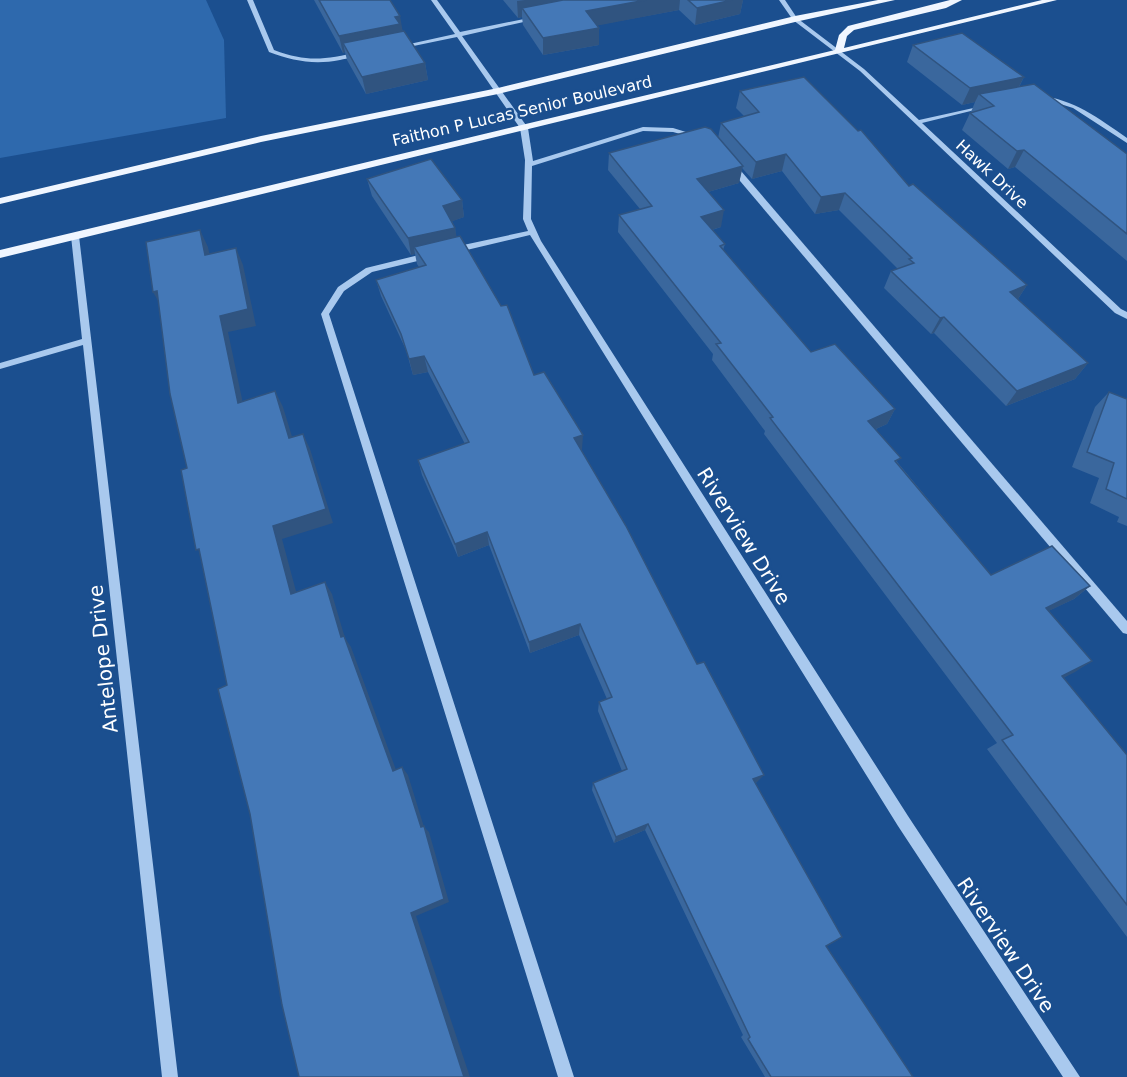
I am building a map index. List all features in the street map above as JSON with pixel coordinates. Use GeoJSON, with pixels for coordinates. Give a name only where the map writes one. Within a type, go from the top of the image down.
{"type":"FeatureCollection","features":[{"type":"Feature","properties":{"kind":"main road","name":"Faithon P Lucas Senior Boulevard"},"geometry":{"type":"LineString","coordinates":[[0,201],[261,139],[498,91],[795,19],[891,0]]}},
{"type":"Feature","properties":{"kind":"main road"},"geometry":{"type":"LineString","coordinates":[[839,51],[843,35],[851,28],[943,6],[958,0]]}},
{"type":"Feature","properties":{"kind":"main road","name":"Faithon P Lucas Senior Boulevard"},"geometry":{"type":"LineString","coordinates":[[0,254],[1053,0]]}},
{"type":"Feature","properties":{"kind":"street"},"geometry":{"type":"LineString","coordinates":[[250,0],[271,51],[294,60],[313,63],[369,52]]}},
{"type":"Feature","properties":{"kind":"street","name":"Riverview Drive"},"geometry":{"type":"LineString","coordinates":[[434,0],[524,128],[529,165],[527,219],[532,232],[903,821],[1072,1077]]}},
{"type":"Feature","properties":{"kind":"street","name":"Hawk Drive"},"geometry":{"type":"LineString","coordinates":[[782,0],[795,19],[839,51],[1127,316]]}},
{"type":"Feature","properties":{"kind":"street"},"geometry":{"type":"LineString","coordinates":[[391,48],[537,19]]}},
{"type":"Feature","properties":{"kind":"street"},"geometry":{"type":"LineString","coordinates":[[1034,97],[1057,98],[1076,105],[1127,141]]}},
{"type":"Feature","properties":{"kind":"street"},"geometry":{"type":"LineString","coordinates":[[918,122],[988,105]]}},
{"type":"Feature","properties":{"kind":"street"},"geometry":{"type":"LineString","coordinates":[[529,165],[643,129],[673,130],[702,139]]}},
{"type":"Feature","properties":{"kind":"street"},"geometry":{"type":"LineString","coordinates":[[727,160],[1127,629]]}},
{"type":"Feature","properties":{"kind":"street"},"geometry":{"type":"LineString","coordinates":[[532,232],[369,270],[340,289],[325,314],[566,1077]]}},
{"type":"Feature","properties":{"kind":"street","name":"Antelope Drive"},"geometry":{"type":"LineString","coordinates":[[75,236],[170,1077]]}},
{"type":"Feature","properties":{"kind":"street"},"geometry":{"type":"LineString","coordinates":[[0,366],[87,341]]}},
{"type":"Feature","properties":{"kind":"shaded area"},"geometry":{"type":"Polygon","coordinates":[[[0,0],[206,0],[224,40],[226,118],[0,158],[0,0]]]}},
{"type":"Feature","properties":{"kind":"building"},"geometry":{"type":"Polygon","coordinates":[[[319,0],[390,0],[400,16],[395,17],[400,24],[339,36],[319,0]]]}},
{"type":"Feature","properties":{"kind":"building"},"geometry":{"type":"Polygon","coordinates":[[[563,0],[646,0],[586,11],[599,28],[543,38],[522,8],[563,0]]]}},
{"type":"Feature","properties":{"kind":"building"},"geometry":{"type":"Polygon","coordinates":[[[688,0],[732,0],[697,8],[688,0]]]}},
{"type":"Feature","properties":{"kind":"building"},"geometry":{"type":"Polygon","coordinates":[[[404,31],[425,63],[362,77],[343,43],[404,31]]]}},
{"type":"Feature","properties":{"kind":"building"},"geometry":{"type":"Polygon","coordinates":[[[962,33],[1024,77],[970,88],[913,45],[962,33]]]}},
{"type":"Feature","properties":{"kind":"building"},"geometry":{"type":"Polygon","coordinates":[[[804,77],[858,131],[861,130],[909,186],[913,184],[1027,285],[1010,292],[1088,363],[1017,391],[944,317],[940,318],[891,271],[914,263],[909,259],[912,258],[845,193],[821,197],[786,154],[756,162],[721,123],[759,112],[740,91],[804,77]]]}},
{"type":"Feature","properties":{"kind":"building"},"geometry":{"type":"Polygon","coordinates":[[[1034,84],[1127,154],[1127,234],[1024,150],[1017,151],[970,113],[994,106],[979,94],[1034,84]]]}},
{"type":"Feature","properties":{"kind":"building"},"geometry":{"type":"Polygon","coordinates":[[[705,127],[711,129],[743,166],[697,179],[724,210],[701,217],[725,244],[720,246],[811,352],[835,344],[895,409],[868,421],[901,458],[895,461],[991,575],[1052,546],[1090,586],[1046,608],[1092,661],[1062,676],[1127,755],[1127,905],[1002,740],[1013,735],[770,418],[773,417],[716,344],[721,343],[619,215],[652,206],[609,153],[705,127]]]}},
{"type":"Feature","properties":{"kind":"building"},"geometry":{"type":"Polygon","coordinates":[[[431,159],[462,200],[443,206],[455,228],[408,238],[367,179],[431,159]]]}},
{"type":"Feature","properties":{"kind":"building"},"geometry":{"type":"Polygon","coordinates":[[[200,230],[205,255],[236,248],[248,309],[220,316],[238,403],[275,391],[289,438],[303,434],[326,509],[273,526],[291,594],[325,582],[341,637],[344,636],[393,771],[402,767],[421,827],[424,826],[444,899],[411,913],[464,1077],[299,1077],[282,1005],[250,814],[218,689],[227,685],[199,549],[196,550],[181,470],[187,468],[170,394],[157,291],[153,292],[146,242],[200,230]]]}},
{"type":"Feature","properties":{"kind":"building"},"geometry":{"type":"Polygon","coordinates":[[[460,236],[501,306],[507,305],[534,375],[544,372],[583,435],[574,438],[626,526],[697,664],[704,662],[764,775],[753,779],[842,937],[826,946],[913,1077],[771,1077],[748,1039],[750,1037],[648,824],[616,837],[593,783],[627,769],[599,702],[612,697],[580,624],[529,642],[487,532],[455,544],[418,460],[469,442],[424,356],[409,359],[401,334],[376,280],[426,265],[414,247],[460,236]]]}},
{"type":"Feature","properties":{"kind":"building"},"geometry":{"type":"Polygon","coordinates":[[[1109,392],[1127,399],[1127,499],[1106,489],[1114,463],[1087,452],[1109,392]]]}}]}
